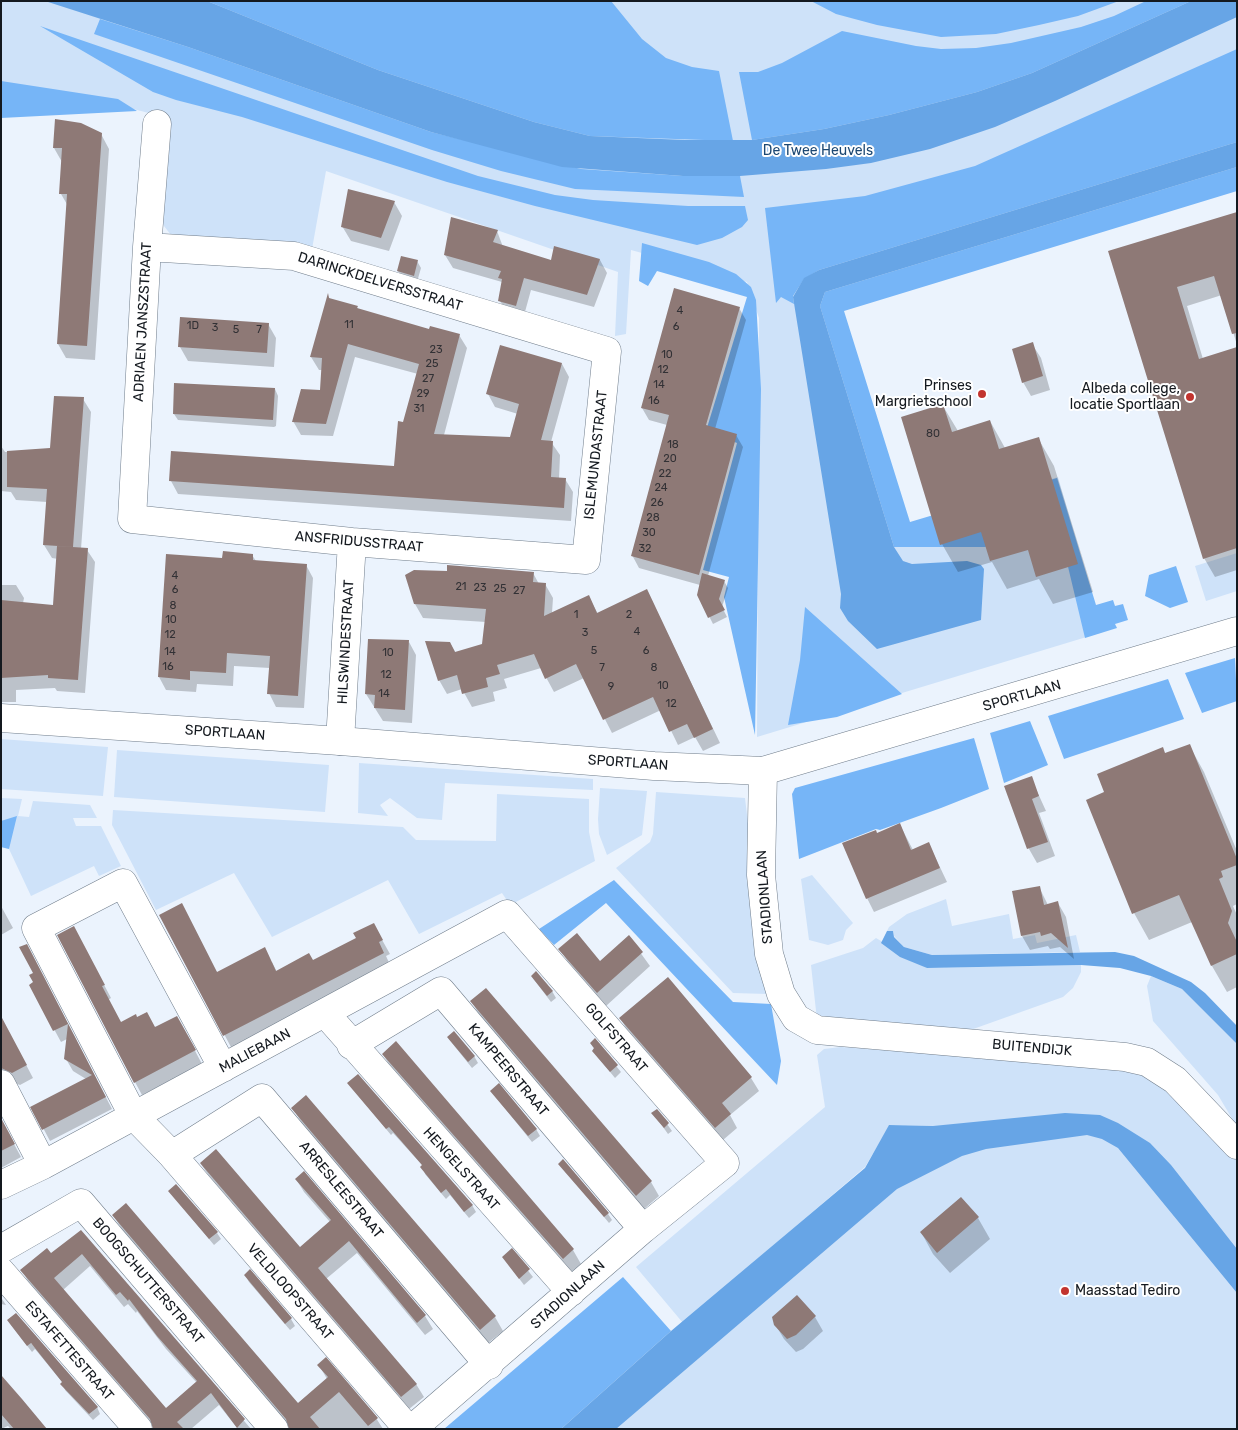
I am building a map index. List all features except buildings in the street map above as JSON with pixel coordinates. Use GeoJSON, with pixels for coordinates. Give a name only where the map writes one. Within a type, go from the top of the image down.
{"type":"FeatureCollection","features":[{"type":"Feature","properties":{"kind":"street","name":"ADRIAEN JANSZSTRAAT"},"geometry":{"type":"LineString","coordinates":[[132,519],[147,247],[157,124]]}},
{"type":"Feature","properties":{"kind":"street","name":"DARINCKDELVERSSTRAAT"},"geometry":{"type":"LineString","coordinates":[[147,247],[294,256],[606,351]]}},
{"type":"Feature","properties":{"kind":"street","name":"ISLEMUNDASTRAAT"},"geometry":{"type":"LineString","coordinates":[[586,560],[606,351]]}},
{"type":"Feature","properties":{"kind":"street","name":"ANSFRIDUSSTRAAT"},"geometry":{"type":"LineString","coordinates":[[132,519],[352,542],[586,560]]}},
{"type":"Feature","properties":{"kind":"street","name":"HILSWINDESTRAAT"},"geometry":{"type":"LineString","coordinates":[[340,741],[352,542]]}},
{"type":"Feature","properties":{"kind":"street","name":"SPORTLAAN"},"geometry":{"type":"LineString","coordinates":[[1,718],[340,741],[654,766],[763,771],[1237,631]]}},
{"type":"Feature","properties":{"kind":"street","name":"STADIONLAAN"},"geometry":{"type":"LineString","coordinates":[[763,771],[760,875],[769,954],[781,994],[796,1018]]}},
{"type":"Feature","properties":{"kind":"street"},"geometry":{"type":"LineString","coordinates":[[133,1115],[36,928],[123,883],[223,1068]]}},
{"type":"Feature","properties":{"kind":"street","name":"MALIEBAAN"},"geometry":{"type":"LineString","coordinates":[[1,1184],[43,1165],[507,914]]}},
{"type":"Feature","properties":{"kind":"street","name":"GOLFSTRAAT"},"geometry":{"type":"LineString","coordinates":[[507,914],[725,1163]]}},
{"type":"Feature","properties":{"kind":"street","name":"KAMPEERSTRAAT"},"geometry":{"type":"LineString","coordinates":[[351,1045],[441,991],[643,1229]]}},
{"type":"Feature","properties":{"kind":"street"},"geometry":{"type":"LineString","coordinates":[[325,1013],[351,1045]]}},
{"type":"Feature","properties":{"kind":"street","name":"BUITENDIJK"},"geometry":{"type":"LineString","coordinates":[[796,1018],[817,1030],[1097,1054],[1146,1062],[1175,1080],[1237,1145]]}},
{"type":"Feature","properties":{"kind":"street","name":"HENGELSTRAAT"},"geometry":{"type":"LineString","coordinates":[[351,1045],[571,1292]]}},
{"type":"Feature","properties":{"kind":"street"},"geometry":{"type":"LineString","coordinates":[[1,1084],[43,1165]]}},
{"type":"Feature","properties":{"kind":"street","name":"ARRESLEESTRAAT"},"geometry":{"type":"LineString","coordinates":[[172,1155],[262,1098],[489,1365]]}},
{"type":"Feature","properties":{"kind":"street","name":"VELDLOOPSTRAAT"},"geometry":{"type":"LineString","coordinates":[[133,1115],[172,1155],[408,1429]]}},
{"type":"Feature","properties":{"kind":"street","name":"STADIONLAAN"},"geometry":{"type":"LineString","coordinates":[[412,1429],[489,1365],[643,1229],[725,1163]]}},
{"type":"Feature","properties":{"kind":"street","name":"BOOGSCHUTTERSTRAAT"},"geometry":{"type":"LineString","coordinates":[[1,1249],[81,1203],[274,1429]]}},
{"type":"Feature","properties":{"kind":"street","name":"ESTAFETTESTRAAT"},"geometry":{"type":"LineString","coordinates":[[1,1272],[138,1429]]}},
{"type":"Feature","properties":{"kind":"green space","name":"De Twee Heuvels"},"geometry":{"type":"Polygon","coordinates":[[[1,1],[1237,1],[1237,177],[831,303],[897,527],[1058,477],[1103,632],[757,737],[759,318],[747,282],[631,250],[626,334],[615,336],[618,272],[326,171],[312,249],[171,235],[164,226],[162,216],[168,118],[114,104],[1,94],[1,1]]]}},
{"type":"Feature","properties":{"kind":"green space"},"geometry":{"type":"Polygon","coordinates":[[[1237,553],[1237,591],[1206,601],[1195,566],[1237,553]]]}},
{"type":"Feature","properties":{"kind":"green space"},"geometry":{"type":"Polygon","coordinates":[[[1,739],[108,747],[103,796],[1,789],[1,739]]]}},
{"type":"Feature","properties":{"kind":"green space"},"geometry":{"type":"Polygon","coordinates":[[[117,750],[329,765],[325,812],[114,797],[117,750]]]}},
{"type":"Feature","properties":{"kind":"green space"},"geometry":{"type":"Polygon","coordinates":[[[359,763],[593,779],[593,790],[445,783],[442,820],[417,818],[390,798],[380,805],[388,816],[358,813],[359,763]]]}},
{"type":"Feature","properties":{"kind":"green space"},"geometry":{"type":"Polygon","coordinates":[[[600,788],[647,791],[642,835],[607,855],[599,834],[600,788]]]}},
{"type":"Feature","properties":{"kind":"green space"},"geometry":{"type":"Polygon","coordinates":[[[656,792],[745,798],[768,994],[733,993],[616,868],[650,842],[653,834],[656,792]]]}},
{"type":"Feature","properties":{"kind":"green space"},"geometry":{"type":"Polygon","coordinates":[[[497,794],[589,799],[589,832],[595,861],[510,905],[502,893],[419,934],[388,880],[272,937],[234,873],[156,910],[112,825],[113,810],[403,827],[416,840],[496,841],[497,794]]]}},
{"type":"Feature","properties":{"kind":"green space"},"geometry":{"type":"Polygon","coordinates":[[[1,798],[22,799],[18,816],[29,817],[33,801],[90,805],[97,818],[73,818],[76,826],[101,826],[121,866],[99,876],[94,866],[31,896],[9,849],[1,847],[1,798]]]}},
{"type":"Feature","properties":{"kind":"green space"},"geometry":{"type":"Polygon","coordinates":[[[812,875],[853,923],[846,930],[843,940],[828,945],[809,940],[801,879],[812,875]]]}},
{"type":"Feature","properties":{"kind":"green space"},"geometry":{"type":"Polygon","coordinates":[[[946,899],[952,926],[1009,914],[1013,939],[1035,935],[1037,943],[1076,935],[1080,952],[932,955],[904,947],[894,936],[893,931],[887,931],[889,927],[907,914],[946,899]]]}},
{"type":"Feature","properties":{"kind":"green space"},"geometry":{"type":"Polygon","coordinates":[[[876,938],[927,968],[1081,965],[1081,972],[1073,988],[1063,997],[962,1033],[817,1020],[811,965],[863,948],[876,938]]]}},
{"type":"Feature","properties":{"kind":"green space"},"geometry":{"type":"Polygon","coordinates":[[[1151,976],[1182,989],[1237,1044],[1237,1127],[1218,1095],[1153,1021],[1147,986],[1151,976]]]}},
{"type":"Feature","properties":{"kind":"green space"},"geometry":{"type":"Polygon","coordinates":[[[841,1047],[1113,1067],[1142,1073],[1165,1086],[1237,1159],[1237,1261],[1140,1155],[1237,1283],[1237,1429],[583,1429],[933,1126],[890,1125],[865,1167],[683,1323],[636,1267],[825,1107],[817,1055],[824,1049],[841,1047]]]}},
{"type":"Feature","properties":{"kind":"shaded area"},"geometry":{"type":"Polygon","coordinates":[[[45,1],[207,1],[378,70],[534,122],[590,136],[685,140],[752,140],[824,129],[889,115],[977,92],[1032,73],[1191,1],[1237,1],[1237,17],[995,127],[930,149],[871,163],[826,169],[740,176],[683,176],[562,167],[431,132],[188,47],[45,1]]]}},
{"type":"Feature","properties":{"kind":"shaded area"},"geometry":{"type":"Polygon","coordinates":[[[207,1],[611,1],[642,39],[666,58],[692,67],[719,71],[733,141],[590,136],[534,122],[378,70],[207,1]]]}},
{"type":"Feature","properties":{"kind":"shaded area"},"geometry":{"type":"Polygon","coordinates":[[[811,1],[1119,1],[1078,16],[996,34],[941,37],[877,25],[836,14],[811,1]]]}},
{"type":"Feature","properties":{"kind":"shaded area"},"geometry":{"type":"Polygon","coordinates":[[[1146,1],[1191,1],[1032,73],[977,92],[889,115],[824,129],[752,140],[739,72],[758,72],[782,63],[842,31],[916,46],[941,49],[976,48],[1011,43],[1081,27],[1114,16],[1146,1]]]}},
{"type":"Feature","properties":{"kind":"shaded area"},"geometry":{"type":"Polygon","coordinates":[[[100,19],[188,47],[431,132],[581,169],[683,176],[740,176],[744,197],[575,189],[501,171],[432,150],[94,34],[100,19]]]}},
{"type":"Feature","properties":{"kind":"shaded area"},"geometry":{"type":"Polygon","coordinates":[[[40,26],[478,176],[555,195],[593,200],[688,206],[745,206],[748,220],[742,227],[722,238],[697,245],[535,206],[447,182],[242,117],[153,92],[40,26]]]}},
{"type":"Feature","properties":{"kind":"shaded area"},"geometry":{"type":"Polygon","coordinates":[[[1237,49],[1237,142],[819,270],[804,279],[793,296],[794,304],[781,297],[776,303],[765,208],[865,196],[975,166],[1237,49]]]}},
{"type":"Feature","properties":{"kind":"shaded area"},"geometry":{"type":"Polygon","coordinates":[[[1,81],[118,99],[137,111],[1,118],[1,81]]]}},
{"type":"Feature","properties":{"kind":"shaded area"},"geometry":{"type":"Polygon","coordinates":[[[1237,142],[1237,167],[825,292],[820,306],[894,547],[903,561],[912,564],[967,561],[981,565],[984,569],[981,620],[877,649],[848,621],[840,608],[841,594],[793,297],[804,278],[819,270],[1237,142]]]}},
{"type":"Feature","properties":{"kind":"shaded area"},"geometry":{"type":"Polygon","coordinates":[[[1237,167],[1237,191],[844,311],[910,522],[1057,478],[1096,605],[1113,600],[1115,606],[1123,604],[1128,620],[1115,624],[1117,628],[1085,638],[1059,529],[985,547],[894,547],[820,306],[825,292],[1237,167]]]}},
{"type":"Feature","properties":{"kind":"shaded area"},"geometry":{"type":"Polygon","coordinates":[[[642,243],[709,262],[736,274],[751,287],[756,300],[761,389],[755,735],[724,597],[729,577],[703,570],[737,443],[706,431],[747,297],[657,271],[648,286],[639,281],[642,243]]]}},
{"type":"Feature","properties":{"kind":"shaded area"},"geometry":{"type":"Polygon","coordinates":[[[1176,566],[1188,602],[1170,608],[1145,596],[1149,575],[1176,566]]]}},
{"type":"Feature","properties":{"kind":"shaded area"},"geometry":{"type":"Polygon","coordinates":[[[805,607],[902,694],[837,717],[788,725],[800,660],[805,607]]]}},
{"type":"Feature","properties":{"kind":"shaded area"},"geometry":{"type":"Polygon","coordinates":[[[1235,658],[1237,701],[1202,713],[1185,673],[1235,658]]]}},
{"type":"Feature","properties":{"kind":"shaded area"},"geometry":{"type":"Polygon","coordinates":[[[1168,679],[1184,719],[1064,759],[1048,716],[1168,679]]]}},
{"type":"Feature","properties":{"kind":"shaded area"},"geometry":{"type":"Polygon","coordinates":[[[1030,721],[1048,765],[1004,783],[990,733],[1030,721]]]}},
{"type":"Feature","properties":{"kind":"shaded area"},"geometry":{"type":"Polygon","coordinates":[[[974,738],[989,789],[880,830],[876,829],[799,859],[792,794],[795,788],[974,738]]]}},
{"type":"Feature","properties":{"kind":"shaded area"},"geometry":{"type":"Polygon","coordinates":[[[17,816],[9,849],[1,847],[1,821],[17,816]]]}},
{"type":"Feature","properties":{"kind":"shaded area"},"geometry":{"type":"Polygon","coordinates":[[[614,880],[733,1002],[771,1004],[781,1061],[777,1085],[606,903],[554,945],[539,929],[614,880]]]}},
{"type":"Feature","properties":{"kind":"shaded area"},"geometry":{"type":"Polygon","coordinates":[[[887,931],[893,931],[894,937],[904,947],[932,955],[1115,952],[1134,956],[1191,982],[1205,993],[1237,1026],[1237,1044],[1182,989],[1151,976],[1120,968],[1081,965],[927,968],[900,957],[881,943],[887,931]]]}},
{"type":"Feature","properties":{"kind":"shaded area"},"geometry":{"type":"Polygon","coordinates":[[[1065,1113],[1100,1115],[1118,1123],[1150,1143],[1171,1165],[1237,1249],[1237,1293],[1118,1148],[1102,1139],[1087,1135],[986,1149],[962,1156],[897,1189],[616,1429],[561,1429],[671,1331],[865,1168],[889,1125],[933,1126],[1065,1113]]]}},
{"type":"Feature","properties":{"kind":"shaded area"},"geometry":{"type":"Polygon","coordinates":[[[623,1277],[671,1331],[561,1429],[444,1429],[623,1277]]]}},
{"type":"Feature","properties":{"kind":"place","name":"Prinses Margrietschool"},"geometry":{"type":"Point","coordinates":[982,394]}},
{"type":"Feature","properties":{"kind":"place","name":"Albeda college, locatie Sportlaan"},"geometry":{"type":"Point","coordinates":[1190,397]}},
{"type":"Feature","properties":{"kind":"place","name":"Maasstad Tediro"},"geometry":{"type":"Point","coordinates":[1065,1291]}}]}
